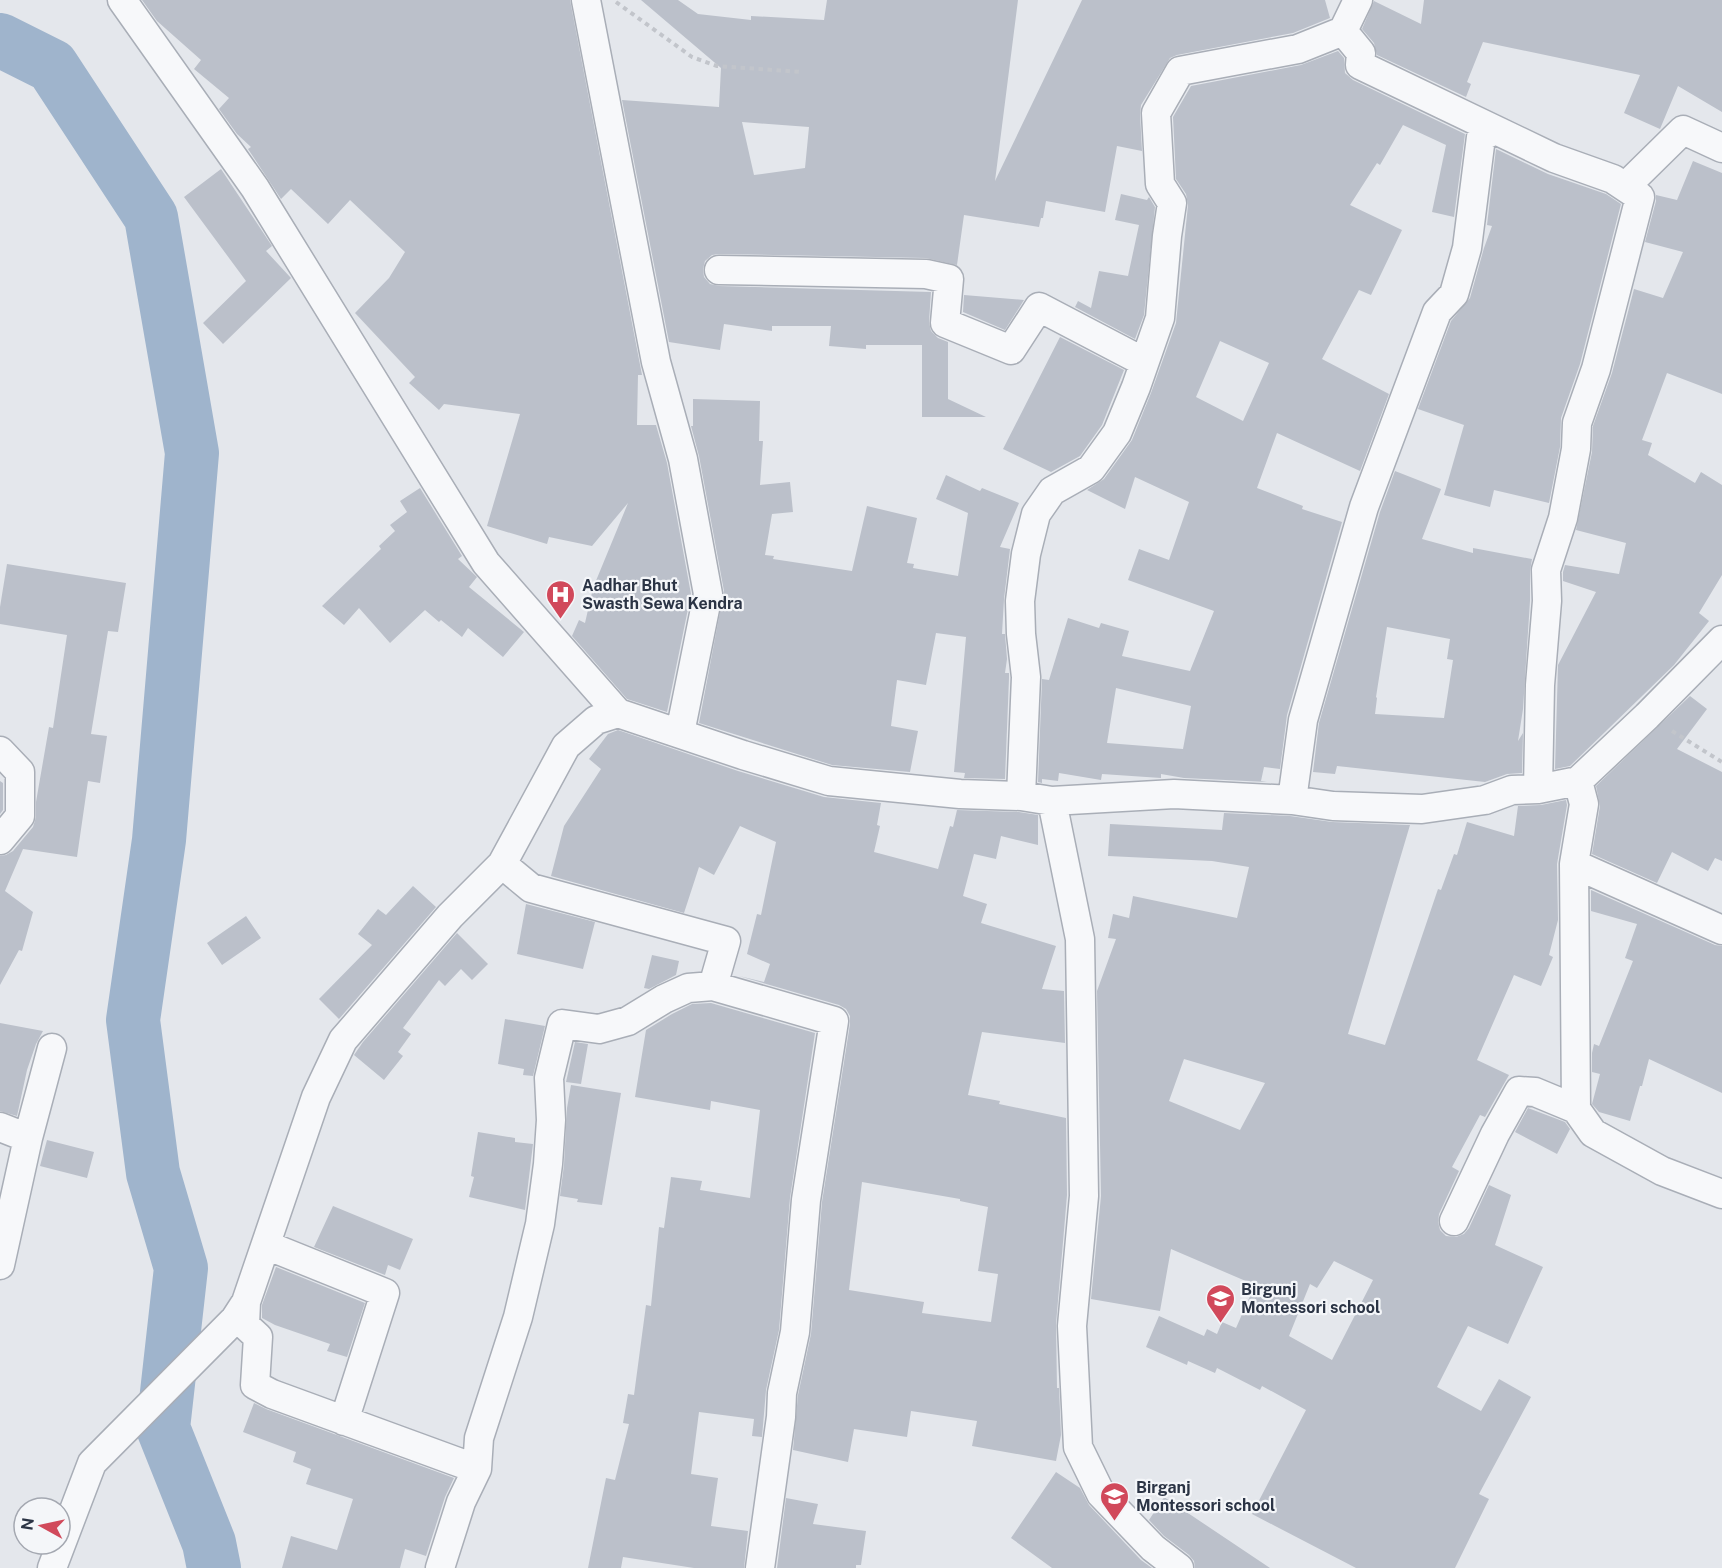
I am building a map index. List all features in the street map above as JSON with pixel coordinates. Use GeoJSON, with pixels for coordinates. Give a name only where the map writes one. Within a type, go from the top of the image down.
{"type":"FeatureCollection","features":[{"type":"Feature","properties":{"kind":"street"},"geometry":{"type":"LineString","coordinates":[[122,0],[255,188],[486,563],[618,712],[743,755],[829,781],[960,794],[1021,796],[1052,801],[1174,794],[1292,800],[1334,806],[1422,809],[1485,800],[1512,790],[1538,789],[1578,781],[1647,716],[1722,640]]}},
{"type":"Feature","properties":{"kind":"street"},"geometry":{"type":"LineString","coordinates":[[586,0],[656,362],[683,459],[708,594],[680,734]]}},
{"type":"Feature","properties":{"kind":"street"},"geometry":{"type":"LineString","coordinates":[[1021,796],[1026,677],[1020,634],[1020,601],[1026,554],[1036,514],[1052,491],[1092,469],[1117,433],[1160,318],[1172,203],[1160,184],[1156,113],[1180,71],[1298,49],[1343,31],[1358,0]]}},
{"type":"Feature","properties":{"kind":"street"},"geometry":{"type":"LineString","coordinates":[[1343,31],[1361,53],[1360,65],[1554,158],[1613,179],[1641,197],[1596,369],[1577,423],[1576,449],[1563,518],[1546,570],[1547,602],[1540,685],[1538,789]]}},
{"type":"Feature","properties":{"kind":"street"},"geometry":{"type":"LineString","coordinates":[[1292,800],[1303,720],[1364,507],[1437,312],[1454,294],[1467,248],[1481,137],[1495,130]]}},
{"type":"Feature","properties":{"kind":"street"},"geometry":{"type":"LineString","coordinates":[[1625,188],[1683,130],[1722,148]]}},
{"type":"Feature","properties":{"kind":"street"},"geometry":{"type":"LineString","coordinates":[[719,270],[926,274],[949,279],[945,323],[1011,350],[1039,307],[1144,362]]}},
{"type":"Feature","properties":{"kind":"street"},"geometry":{"type":"LineString","coordinates":[[52,1568],[92,1462],[241,1311],[316,1097],[344,1040],[450,916],[502,864],[566,746],[596,720],[618,712]]}},
{"type":"Feature","properties":{"kind":"street"},"geometry":{"type":"LineString","coordinates":[[0,751],[20,772],[20,816],[0,840]]}},
{"type":"Feature","properties":{"kind":"street"},"geometry":{"type":"LineString","coordinates":[[1576,1109],[1574,864],[1584,804],[1578,781]]}},
{"type":"Feature","properties":{"kind":"street"},"geometry":{"type":"LineString","coordinates":[[1052,801],[1080,939],[1084,1196],[1072,1326],[1078,1447],[1101,1494],[1153,1548],[1179,1568]]}},
{"type":"Feature","properties":{"kind":"street"},"geometry":{"type":"LineString","coordinates":[[502,864],[531,888],[726,941],[713,986]]}},
{"type":"Feature","properties":{"kind":"street"},"geometry":{"type":"LineString","coordinates":[[1574,864],[1722,930]]}},
{"type":"Feature","properties":{"kind":"street"},"geometry":{"type":"LineString","coordinates":[[440,1568],[461,1502],[477,1469],[479,1438],[518,1317],[540,1224],[551,1120],[549,1078],[562,1024],[599,1029],[628,1021],[664,999],[688,988],[713,986],[834,1021],[806,1200],[795,1332],[782,1393],[781,1418],[760,1568]]}},
{"type":"Feature","properties":{"kind":"street"},"geometry":{"type":"LineString","coordinates":[[0,1265],[28,1138],[52,1048]]}},
{"type":"Feature","properties":{"kind":"street"},"geometry":{"type":"LineString","coordinates":[[1454,1221],[1495,1134],[1519,1091],[1535,1092],[1576,1109],[1593,1133],[1662,1171],[1722,1194]]}},
{"type":"Feature","properties":{"kind":"street"},"geometry":{"type":"LineString","coordinates":[[0,1127],[28,1138]]}},
{"type":"Feature","properties":{"kind":"street"},"geometry":{"type":"LineString","coordinates":[[266,1245],[385,1293],[344,1420]]}},
{"type":"Feature","properties":{"kind":"street"},"geometry":{"type":"LineString","coordinates":[[241,1311],[245,1325],[258,1337],[255,1385],[272,1394],[477,1469]]}},
{"type":"Feature","properties":{"kind":"path"},"geometry":{"type":"LineString","coordinates":[[614,0],[692,57],[717,66],[802,72]]}},
{"type":"Feature","properties":{"kind":"path"},"geometry":{"type":"LineString","coordinates":[[1647,716],[1722,762]]}},
{"type":"Feature","properties":{"kind":"building"},"geometry":{"type":"Polygon","coordinates":[[[142,0],[570,0],[642,375],[638,375],[637,425],[656,425],[667,463],[691,594],[667,712],[627,699],[572,636],[579,620],[585,623],[593,588],[628,503],[592,546],[549,537],[547,544],[487,526],[520,414],[444,404],[439,410],[409,383],[415,377],[355,313],[389,278],[405,252],[350,200],[328,224],[291,189],[281,199],[248,149],[251,147],[237,134],[219,109],[229,98],[194,69],[201,60],[157,21],[142,0]]]}},
{"type":"Feature","properties":{"kind":"building"},"geometry":{"type":"Polygon","coordinates":[[[641,0],[678,0],[698,14],[751,20],[751,16],[824,20],[827,0],[1018,0],[995,181],[1082,0],[1325,0],[1330,18],[1293,33],[1170,58],[1141,105],[1142,151],[1117,146],[1105,212],[1046,201],[1039,227],[964,215],[957,265],[926,258],[719,254],[712,255],[705,261],[704,277],[710,284],[719,286],[931,292],[929,322],[931,331],[938,338],[948,342],[948,399],[986,417],[922,417],[922,345],[866,345],[866,349],[829,346],[831,326],[772,326],[772,331],[724,324],[720,350],[669,342],[622,100],[719,107],[721,68],[641,0]],[[742,122],[754,175],[805,168],[809,127],[742,122]]]}},
{"type":"Feature","properties":{"kind":"building"},"geometry":{"type":"Polygon","coordinates":[[[1424,0],[1722,0],[1722,112],[1678,86],[1660,129],[1624,113],[1640,75],[1483,42],[1467,82],[1471,84],[1466,97],[1377,55],[1374,43],[1362,29],[1374,1],[1421,24],[1424,0]]]}},
{"type":"Feature","properties":{"kind":"building"},"geometry":{"type":"Polygon","coordinates":[[[1338,51],[1344,58],[1345,73],[1353,80],[1465,134],[1454,217],[1432,212],[1446,145],[1403,125],[1380,165],[1377,163],[1350,205],[1402,230],[1371,295],[1359,290],[1322,359],[1389,394],[1360,471],[1277,433],[1257,488],[1303,506],[1302,509],[1342,522],[1287,715],[1280,769],[1264,767],[1261,781],[1267,782],[1184,778],[1161,774],[1161,778],[1102,774],[1101,780],[1059,773],[1058,781],[1042,779],[1042,783],[1038,782],[1042,679],[1049,680],[1068,618],[1099,628],[1101,623],[1129,631],[1122,656],[1190,671],[1214,611],[1128,580],[1139,549],[1169,560],[1189,502],[1135,477],[1125,509],[1087,490],[1104,479],[1132,440],[1176,323],[1188,205],[1186,194],[1176,179],[1173,117],[1191,86],[1301,65],[1338,51]],[[1220,341],[1196,397],[1243,421],[1269,363],[1220,341]],[[1116,688],[1107,743],[1183,749],[1191,706],[1116,688]]]}},
{"type":"Feature","properties":{"kind":"building"},"geometry":{"type":"Polygon","coordinates":[[[1496,149],[1548,174],[1606,194],[1621,204],[1580,364],[1561,418],[1560,447],[1549,503],[1494,490],[1490,507],[1444,495],[1464,425],[1418,409],[1451,321],[1470,298],[1492,226],[1487,225],[1496,149]]]}},
{"type":"Feature","properties":{"kind":"building"},"geometry":{"type":"Polygon","coordinates":[[[1693,161],[1722,173],[1722,394],[1667,373],[1642,440],[1652,443],[1648,455],[1695,483],[1701,472],[1722,485],[1722,575],[1699,613],[1709,621],[1674,665],[1570,766],[1555,769],[1558,665],[1596,592],[1563,581],[1565,565],[1619,574],[1626,543],[1576,530],[1592,452],[1593,426],[1612,373],[1634,289],[1663,298],[1683,252],[1645,242],[1656,195],[1677,200],[1693,161]]]}},
{"type":"Feature","properties":{"kind":"building"},"geometry":{"type":"Polygon","coordinates":[[[221,169],[272,246],[266,251],[291,278],[223,344],[203,323],[246,281],[184,197],[221,169]]]}},
{"type":"Feature","properties":{"kind":"building"},"geometry":{"type":"Polygon","coordinates":[[[1121,194],[1147,200],[1149,197],[1155,207],[1144,315],[1135,339],[1075,307],[1078,301],[1091,308],[1099,271],[1128,276],[1139,225],[1115,220],[1121,194]]]}},
{"type":"Feature","properties":{"kind":"building"},"geometry":{"type":"Polygon","coordinates":[[[964,295],[1024,300],[1005,330],[963,312],[964,295]]]}},
{"type":"Feature","properties":{"kind":"building"},"geometry":{"type":"Polygon","coordinates":[[[1060,337],[1124,370],[1102,425],[1080,456],[1051,472],[1003,449],[1060,337]]]}},
{"type":"Feature","properties":{"kind":"building"},"geometry":{"type":"Polygon","coordinates":[[[693,399],[760,401],[759,441],[763,441],[760,485],[790,482],[793,512],[772,514],[765,555],[774,556],[773,559],[852,571],[867,506],[917,518],[907,563],[914,564],[913,568],[958,576],[968,513],[936,499],[946,475],[980,491],[982,488],[1019,503],[1000,547],[1010,549],[1002,634],[1005,634],[1007,659],[1005,673],[1009,673],[1005,779],[964,778],[965,773],[954,772],[966,637],[936,633],[926,685],[897,680],[891,726],[918,731],[910,772],[832,765],[699,723],[724,591],[699,456],[691,426],[693,426],[693,399]]]}},
{"type":"Feature","properties":{"kind":"building"},"geometry":{"type":"Polygon","coordinates":[[[1395,471],[1441,489],[1422,539],[1473,553],[1473,548],[1532,559],[1523,709],[1518,741],[1523,733],[1522,773],[1507,774],[1485,782],[1337,766],[1335,774],[1313,772],[1319,723],[1380,512],[1395,471]],[[1387,627],[1375,714],[1444,718],[1453,660],[1447,659],[1450,639],[1387,627]]]}},
{"type":"Feature","properties":{"kind":"building"},"geometry":{"type":"Polygon","coordinates":[[[420,488],[462,556],[458,559],[477,577],[469,587],[524,632],[503,657],[468,628],[462,637],[425,610],[390,643],[359,608],[344,625],[322,606],[381,549],[379,546],[395,531],[390,525],[407,512],[400,501],[420,488]]]}},
{"type":"Feature","properties":{"kind":"building"},"geometry":{"type":"Polygon","coordinates":[[[7,564],[126,583],[118,632],[108,631],[91,734],[107,736],[100,783],[88,781],[77,857],[23,849],[5,891],[33,912],[22,951],[19,950],[0,985],[0,856],[13,851],[33,827],[49,727],[53,728],[67,635],[0,624],[0,607],[7,564]]]}},
{"type":"Feature","properties":{"kind":"building"},"geometry":{"type":"Polygon","coordinates":[[[1690,696],[1707,709],[1677,749],[1722,772],[1722,861],[1715,858],[1708,871],[1672,852],[1657,883],[1592,854],[1600,806],[1596,786],[1690,696]]]}},
{"type":"Feature","properties":{"kind":"building"},"geometry":{"type":"Polygon","coordinates":[[[618,730],[738,771],[824,797],[881,803],[877,825],[880,826],[874,852],[938,869],[957,810],[1019,812],[1038,815],[1038,845],[1001,836],[996,859],[974,854],[963,896],[987,904],[981,923],[1056,946],[1042,989],[1064,991],[1065,1043],[982,1032],[968,1095],[1066,1118],[1067,1195],[1056,1324],[1057,1388],[1059,1388],[1061,1435],[1056,1461],[972,1446],[977,1421],[911,1411],[907,1437],[854,1429],[848,1462],[793,1450],[798,1395],[811,1334],[822,1202],[850,1016],[846,1009],[839,1005],[739,976],[764,982],[770,964],[747,954],[757,914],[761,915],[776,842],[740,826],[714,875],[699,867],[684,913],[551,876],[564,826],[601,769],[589,759],[608,734],[618,730]],[[862,1182],[849,1290],[924,1302],[922,1313],[991,1322],[998,1274],[978,1271],[988,1207],[960,1201],[960,1199],[862,1182]]]}},
{"type":"Feature","properties":{"kind":"building"},"geometry":{"type":"Polygon","coordinates":[[[0,781],[3,783],[3,810],[0,814],[0,781]]]}},
{"type":"Feature","properties":{"kind":"building"},"geometry":{"type":"Polygon","coordinates":[[[1566,800],[1567,805],[1557,864],[1558,920],[1549,955],[1553,957],[1541,986],[1514,975],[1477,1060],[1509,1075],[1485,1117],[1480,1115],[1452,1167],[1459,1171],[1439,1214],[1438,1222],[1440,1230],[1446,1236],[1456,1237],[1464,1234],[1489,1185],[1511,1195],[1495,1245],[1543,1267],[1508,1344],[1468,1326],[1437,1387],[1481,1411],[1499,1379],[1531,1397],[1479,1494],[1489,1499],[1455,1568],[1356,1568],[1252,1514],[1306,1410],[1262,1386],[1260,1390],[1217,1368],[1215,1373],[1188,1361],[1187,1365],[1146,1347],[1159,1316],[1204,1336],[1207,1329],[1217,1334],[1222,1322],[1236,1328],[1255,1285],[1171,1249],[1160,1311],[1091,1299],[1101,1196],[1097,991],[1116,939],[1108,938],[1113,914],[1129,918],[1133,896],[1237,918],[1249,867],[1212,861],[1108,856],[1110,824],[1222,830],[1224,813],[1290,816],[1332,822],[1410,825],[1348,1034],[1385,1045],[1438,889],[1441,890],[1454,854],[1457,855],[1467,822],[1514,836],[1518,806],[1541,805],[1566,800]],[[1184,1059],[1169,1101],[1240,1130],[1265,1083],[1184,1059]],[[1334,1261],[1317,1288],[1310,1284],[1289,1336],[1332,1360],[1373,1280],[1334,1261]]]}},
{"type":"Feature","properties":{"kind":"building"},"geometry":{"type":"Polygon","coordinates":[[[413,886],[436,907],[339,1019],[319,999],[372,945],[358,934],[378,909],[386,915],[413,886]]]}},
{"type":"Feature","properties":{"kind":"building"},"geometry":{"type":"Polygon","coordinates":[[[1591,890],[1715,945],[1722,946],[1722,1093],[1649,1059],[1630,1121],[1599,1112],[1592,1104],[1600,1074],[1592,1072],[1594,1044],[1599,1046],[1633,961],[1625,958],[1637,924],[1591,911],[1591,890]]]}},
{"type":"Feature","properties":{"kind":"building"},"geometry":{"type":"Polygon","coordinates":[[[526,904],[595,922],[583,969],[517,954],[526,904]]]}},
{"type":"Feature","properties":{"kind":"building"},"geometry":{"type":"Polygon","coordinates":[[[246,916],[261,938],[222,965],[207,943],[246,916]]]}},
{"type":"Feature","properties":{"kind":"building"},"geometry":{"type":"Polygon","coordinates":[[[457,933],[488,964],[472,980],[461,969],[445,986],[439,980],[403,1028],[411,1034],[398,1052],[403,1056],[384,1080],[354,1055],[457,933]]]}},
{"type":"Feature","properties":{"kind":"building"},"geometry":{"type":"Polygon","coordinates":[[[652,955],[679,961],[676,975],[649,989],[644,988],[652,955]]]}},
{"type":"Feature","properties":{"kind":"building"},"geometry":{"type":"Polygon","coordinates":[[[711,1003],[815,1033],[790,1198],[779,1330],[766,1390],[762,1437],[752,1436],[754,1419],[699,1412],[691,1474],[718,1478],[711,1526],[748,1531],[744,1568],[694,1568],[623,1557],[621,1568],[588,1568],[606,1478],[615,1480],[629,1424],[623,1423],[628,1394],[634,1395],[646,1305],[651,1306],[659,1227],[664,1228],[671,1177],[702,1181],[700,1190],[750,1198],[760,1110],[711,1101],[710,1110],[635,1097],[646,1030],[692,1004],[711,1003]]]}},
{"type":"Feature","properties":{"kind":"building"},"geometry":{"type":"Polygon","coordinates":[[[505,1019],[545,1026],[533,1076],[523,1075],[524,1069],[498,1064],[505,1019]]]}},
{"type":"Feature","properties":{"kind":"building"},"geometry":{"type":"Polygon","coordinates":[[[0,1023],[43,1031],[27,1070],[17,1116],[0,1111],[0,1023]]]}},
{"type":"Feature","properties":{"kind":"building"},"geometry":{"type":"Polygon","coordinates":[[[575,1042],[588,1044],[581,1084],[566,1082],[575,1042]]]}},
{"type":"Feature","properties":{"kind":"building"},"geometry":{"type":"Polygon","coordinates":[[[571,1085],[621,1093],[602,1205],[577,1202],[578,1199],[560,1196],[571,1085]]]}},
{"type":"Feature","properties":{"kind":"building"},"geometry":{"type":"Polygon","coordinates":[[[1528,1108],[1565,1122],[1570,1129],[1557,1154],[1515,1132],[1528,1108]]]}},
{"type":"Feature","properties":{"kind":"building"},"geometry":{"type":"Polygon","coordinates":[[[478,1132],[515,1138],[515,1142],[533,1144],[525,1210],[469,1197],[474,1177],[471,1176],[478,1132]]]}},
{"type":"Feature","properties":{"kind":"building"},"geometry":{"type":"Polygon","coordinates":[[[47,1140],[94,1152],[87,1178],[40,1166],[47,1140]]]}},
{"type":"Feature","properties":{"kind":"building"},"geometry":{"type":"Polygon","coordinates":[[[333,1206],[413,1239],[400,1270],[388,1265],[385,1275],[314,1247],[333,1206]]]}},
{"type":"Feature","properties":{"kind":"building"},"geometry":{"type":"Polygon","coordinates":[[[276,1267],[365,1303],[347,1357],[327,1351],[330,1344],[275,1325],[262,1318],[262,1305],[276,1267]]]}},
{"type":"Feature","properties":{"kind":"building"},"geometry":{"type":"Polygon","coordinates":[[[254,1403],[454,1478],[445,1497],[426,1556],[405,1549],[400,1568],[282,1568],[291,1536],[337,1550],[353,1499],[306,1484],[311,1469],[293,1462],[296,1452],[243,1432],[254,1403]]]}},
{"type":"Feature","properties":{"kind":"building"},"geometry":{"type":"Polygon","coordinates":[[[1056,1472],[1080,1488],[1089,1505],[1141,1560],[1152,1568],[1052,1568],[1011,1538],[1056,1472]]]}},
{"type":"Feature","properties":{"kind":"building"},"geometry":{"type":"Polygon","coordinates":[[[1164,1497],[1270,1568],[1195,1568],[1194,1561],[1189,1555],[1164,1536],[1149,1520],[1164,1497]]]}},
{"type":"Feature","properties":{"kind":"building"},"geometry":{"type":"Polygon","coordinates":[[[786,1498],[818,1504],[813,1524],[866,1531],[861,1565],[856,1565],[856,1568],[777,1568],[786,1498]]]}},
{"type":"Feature","properties":{"kind":"waterway"},"geometry":{"type":"LineString","coordinates":[[0,40],[52,66],[151,217],[192,453],[159,840],[133,1020],[153,1173],[181,1268],[163,1428],[209,1543],[214,1568]]}},
{"type":"Feature","properties":{"kind":"place","name":"Aadhar Bhut Swasth Sewa Kendra"},"geometry":{"type":"Point","coordinates":[561,620]}},
{"type":"Feature","properties":{"kind":"place","name":"Birgunj Montessori school"},"geometry":{"type":"Point","coordinates":[1220,1324]}},
{"type":"Feature","properties":{"kind":"place","name":"Birganj Montessori school"},"geometry":{"type":"Point","coordinates":[1115,1522]}}]}
